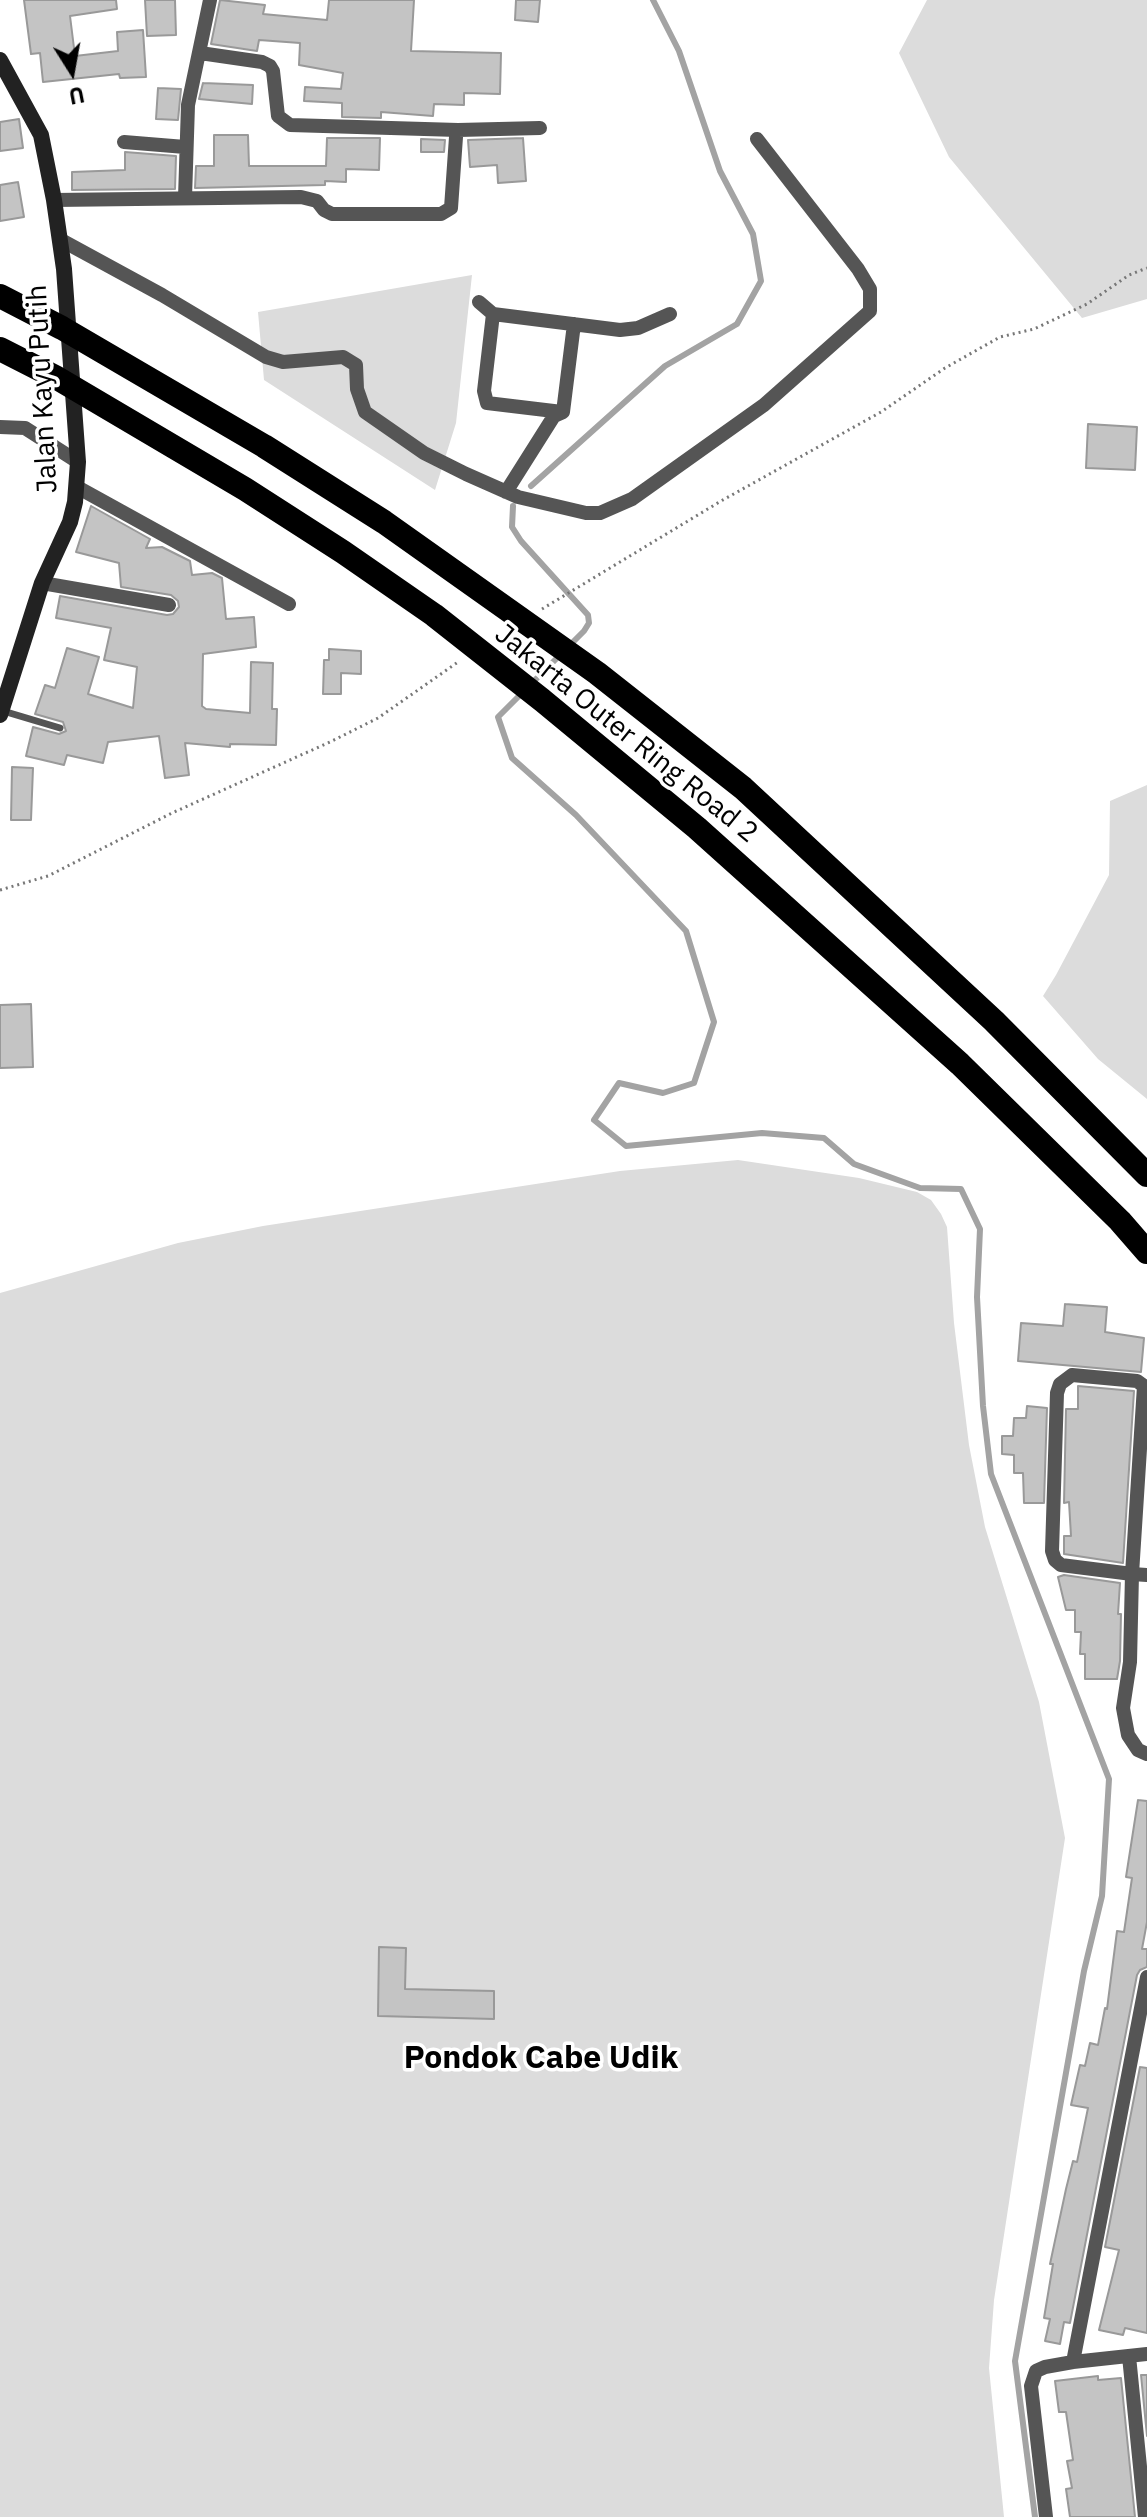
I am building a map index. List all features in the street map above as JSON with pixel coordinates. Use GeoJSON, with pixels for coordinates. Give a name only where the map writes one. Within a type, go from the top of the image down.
{"type":"FeatureCollection","features":[{"type":"Feature","properties":{"kind":"highway","name":"Jakarta Outer Ring Road 2"},"geometry":{"type":"LineString","coordinates":[[0,296],[62,328],[264,446],[384,522],[597,673],[743,788],[994,1021],[1147,1175]]}},
{"type":"Feature","properties":{"kind":"highway","name":"Jakarta Outer Ring Road 2"},"geometry":{"type":"LineString","coordinates":[[0,349],[57,378],[245,489],[343,552],[434,615],[542,700],[697,828],[960,1064],[1120,1221],[1147,1252]]}},
{"type":"Feature","properties":{"kind":"street"},"geometry":{"type":"LineString","coordinates":[[185,198],[188,105],[210,0]]}},
{"type":"Feature","properties":{"kind":"street"},"geometry":{"type":"LineString","coordinates":[[200,53],[262,62],[270,66],[278,116],[290,125],[458,130],[540,128]]}},
{"type":"Feature","properties":{"kind":"street","name":"Jalan Kayu Putih"},"geometry":{"type":"LineString","coordinates":[[0,60],[41,135],[54,200],[64,269],[78,456],[77,487],[70,522],[42,583],[1,713]]}},
{"type":"Feature","properties":{"kind":"street"},"geometry":{"type":"LineString","coordinates":[[54,200],[301,197],[317,201],[332,214],[441,214],[451,208],[456,137]]}},
{"type":"Feature","properties":{"kind":"street"},"geometry":{"type":"LineString","coordinates":[[61,240],[266,357],[283,362],[343,357],[356,365],[357,389],[365,412],[424,453],[506,492],[586,513],[613,509],[632,499],[764,405],[870,311],[870,289],[858,269],[757,139]]}},
{"type":"Feature","properties":{"kind":"street"},"geometry":{"type":"LineString","coordinates":[[124,142],[185,147]]}},
{"type":"Feature","properties":{"kind":"street"},"geometry":{"type":"LineString","coordinates":[[479,302],[493,314],[630,330],[670,314]]}},
{"type":"Feature","properties":{"kind":"street"},"geometry":{"type":"LineString","coordinates":[[493,314],[484,391],[487,403],[563,412]]}},
{"type":"Feature","properties":{"kind":"street"},"geometry":{"type":"LineString","coordinates":[[563,412],[574,324]]}},
{"type":"Feature","properties":{"kind":"street"},"geometry":{"type":"LineString","coordinates":[[506,492],[554,416],[563,412]]}},
{"type":"Feature","properties":{"kind":"street"},"geometry":{"type":"LineString","coordinates":[[0,427],[25,428],[78,456]]}},
{"type":"Feature","properties":{"kind":"street"},"geometry":{"type":"LineString","coordinates":[[77,487],[289,604]]}},
{"type":"Feature","properties":{"kind":"street"},"geometry":{"type":"LineString","coordinates":[[42,583],[169,605]]}},
{"type":"Feature","properties":{"kind":"street"},"geometry":{"type":"LineString","coordinates":[[1139,1575],[1061,1565],[1055,1560],[1052,1551],[1057,1393],[1060,1384],[1072,1375],[1088,1374],[1137,1381],[1144,1386],[1139,1575],[1123,1708],[1128,1735],[1138,1750],[1147,1754]]}},
{"type":"Feature","properties":{"kind":"street"},"geometry":{"type":"LineString","coordinates":[[1130,1662],[1147,1663]]}},
{"type":"Feature","properties":{"kind":"street"},"geometry":{"type":"LineString","coordinates":[[1073,2362],[1140,2055],[1147,1977]]}},
{"type":"Feature","properties":{"kind":"street"},"geometry":{"type":"LineString","coordinates":[[1046,2517],[1031,2386],[1036,2371],[1073,2362],[1147,2354]]}},
{"type":"Feature","properties":{"kind":"street"},"geometry":{"type":"LineString","coordinates":[[1129,2356],[1145,2517]]}},
{"type":"Feature","properties":{"kind":"lane"},"geometry":{"type":"LineString","coordinates":[[1,713],[60,728]]}},
{"type":"Feature","properties":{"kind":"path"},"geometry":{"type":"LineString","coordinates":[[540,610],[721,501],[881,412],[945,368],[1000,337],[1034,329],[1087,304],[1129,275],[1147,268]]}},
{"type":"Feature","properties":{"kind":"path"},"geometry":{"type":"LineString","coordinates":[[0,890],[48,876],[172,813],[349,733],[378,718],[460,661]]}},
{"type":"Feature","properties":{"kind":"shaded area"},"geometry":{"type":"Polygon","coordinates":[[[927,0],[1147,0],[1147,299],[1082,318],[949,157],[899,53],[927,0]]]}},
{"type":"Feature","properties":{"kind":"shaded area"},"geometry":{"type":"Polygon","coordinates":[[[472,275],[456,423],[435,490],[264,380],[258,312],[472,275]]]}},
{"type":"Feature","properties":{"kind":"shaded area"},"geometry":{"type":"Polygon","coordinates":[[[1147,785],[1147,1099],[1098,1059],[1043,996],[1109,875],[1110,801],[1147,785]]]}},
{"type":"Feature","properties":{"kind":"shaded area"},"geometry":{"type":"Polygon","coordinates":[[[738,1160],[859,1178],[917,1192],[931,1200],[947,1227],[954,1323],[969,1445],[985,1527],[1039,1702],[1065,1838],[994,2300],[989,2368],[1004,2517],[0,2517],[0,1293],[178,1243],[263,1226],[620,1171],[738,1160]]]}},
{"type":"Feature","properties":{"kind":"building"},"geometry":{"type":"Polygon","coordinates":[[[24,0],[116,0],[117,9],[70,16],[75,56],[118,51],[117,32],[143,30],[146,77],[120,78],[119,74],[43,82],[40,53],[31,54],[24,0]]]}},
{"type":"Feature","properties":{"kind":"building"},"geometry":{"type":"Polygon","coordinates":[[[145,0],[175,0],[176,35],[147,36],[145,0]]]}},
{"type":"Feature","properties":{"kind":"building"},"geometry":{"type":"Polygon","coordinates":[[[220,0],[265,5],[263,14],[327,20],[329,0],[414,0],[411,51],[501,53],[500,94],[464,93],[464,105],[434,104],[433,116],[381,112],[381,118],[342,117],[342,103],[304,101],[305,87],[341,89],[343,73],[299,65],[300,43],[259,40],[257,51],[211,44],[220,0]]]}},
{"type":"Feature","properties":{"kind":"building"},"geometry":{"type":"Polygon","coordinates":[[[516,0],[540,0],[538,22],[515,20],[516,0]]]}},
{"type":"Feature","properties":{"kind":"building"},"geometry":{"type":"Polygon","coordinates":[[[203,83],[253,85],[252,104],[199,99],[203,83]]]}},
{"type":"Feature","properties":{"kind":"building"},"geometry":{"type":"Polygon","coordinates":[[[158,88],[181,89],[178,120],[156,119],[158,88]]]}},
{"type":"Feature","properties":{"kind":"building"},"geometry":{"type":"Polygon","coordinates":[[[19,119],[23,148],[0,151],[0,122],[19,119]]]}},
{"type":"Feature","properties":{"kind":"building"},"geometry":{"type":"Polygon","coordinates":[[[214,135],[248,135],[249,166],[326,166],[327,138],[380,138],[379,170],[346,169],[346,182],[325,181],[325,185],[195,188],[196,166],[214,166],[214,135]]]}},
{"type":"Feature","properties":{"kind":"building"},"geometry":{"type":"Polygon","coordinates":[[[523,138],[526,181],[498,183],[497,165],[470,167],[468,140],[523,138]]]}},
{"type":"Feature","properties":{"kind":"building"},"geometry":{"type":"Polygon","coordinates":[[[421,139],[445,140],[444,152],[421,152],[421,139]]]}},
{"type":"Feature","properties":{"kind":"building"},"geometry":{"type":"Polygon","coordinates":[[[125,152],[176,156],[175,189],[72,190],[72,172],[125,170],[125,152]]]}},
{"type":"Feature","properties":{"kind":"building"},"geometry":{"type":"Polygon","coordinates":[[[18,182],[24,217],[0,221],[0,185],[18,182]]]}},
{"type":"Feature","properties":{"kind":"building"},"geometry":{"type":"Polygon","coordinates":[[[1088,424],[1137,427],[1135,470],[1086,468],[1088,424]]]}},
{"type":"Feature","properties":{"kind":"building"},"geometry":{"type":"Polygon","coordinates":[[[91,506],[150,539],[146,548],[162,547],[190,561],[192,575],[212,573],[222,578],[226,619],[254,617],[256,647],[203,654],[202,706],[250,713],[251,662],[273,663],[272,709],[277,709],[276,745],[230,744],[230,747],[185,743],[189,775],[165,778],[159,736],[108,742],[103,763],[67,755],[64,765],[26,756],[33,727],[59,734],[66,731],[63,722],[35,714],[45,685],[55,688],[67,648],[99,657],[88,694],[133,708],[137,667],[104,660],[111,628],[56,618],[60,596],[167,615],[173,614],[179,607],[178,601],[171,595],[121,587],[119,563],[76,552],[91,506]]]}},
{"type":"Feature","properties":{"kind":"building"},"geometry":{"type":"Polygon","coordinates":[[[329,649],[361,651],[361,674],[341,673],[341,694],[323,694],[324,660],[329,660],[329,649]]]}},
{"type":"Feature","properties":{"kind":"building"},"geometry":{"type":"Polygon","coordinates":[[[12,767],[33,768],[31,820],[11,820],[12,767]]]}},
{"type":"Feature","properties":{"kind":"building"},"geometry":{"type":"Polygon","coordinates":[[[31,1004],[33,1067],[0,1068],[0,1005],[31,1004]]]}},
{"type":"Feature","properties":{"kind":"building"},"geometry":{"type":"Polygon","coordinates":[[[1065,1304],[1107,1307],[1105,1332],[1144,1338],[1141,1372],[1018,1361],[1021,1323],[1063,1326],[1065,1304]]]}},
{"type":"Feature","properties":{"kind":"building"},"geometry":{"type":"Polygon","coordinates":[[[1078,1386],[1134,1391],[1123,1563],[1064,1554],[1064,1536],[1071,1536],[1069,1502],[1064,1503],[1066,1409],[1078,1409],[1078,1386]]]}},
{"type":"Feature","properties":{"kind":"building"},"geometry":{"type":"Polygon","coordinates":[[[1027,1406],[1047,1408],[1044,1503],[1024,1503],[1023,1473],[1014,1473],[1014,1455],[1002,1454],[1002,1436],[1013,1436],[1014,1418],[1026,1418],[1027,1406]]]}},
{"type":"Feature","properties":{"kind":"building"},"geometry":{"type":"Polygon","coordinates":[[[1064,1575],[1120,1583],[1120,1661],[1117,1679],[1085,1679],[1085,1654],[1080,1654],[1081,1632],[1075,1632],[1075,1610],[1066,1610],[1058,1577],[1064,1575]]]}},
{"type":"Feature","properties":{"kind":"building"},"geometry":{"type":"Polygon","coordinates":[[[1138,1800],[1147,1801],[1147,1922],[1142,1949],[1147,1949],[1147,1967],[1137,1975],[1070,2323],[1064,2322],[1060,2344],[1045,2341],[1050,2319],[1044,2318],[1053,2264],[1050,2264],[1088,2108],[1071,2105],[1080,2065],[1085,2066],[1090,2043],[1098,2045],[1107,2009],[1117,1931],[1124,1932],[1132,1878],[1126,1877],[1138,1800]]]}},
{"type":"Feature","properties":{"kind":"building"},"geometry":{"type":"Polygon","coordinates":[[[379,1947],[406,1948],[405,1989],[494,1991],[494,2019],[378,2016],[379,1947]]]}},
{"type":"Feature","properties":{"kind":"building"},"geometry":{"type":"Polygon","coordinates":[[[1140,2067],[1147,2068],[1147,2333],[1125,2328],[1123,2335],[1099,2330],[1119,2250],[1105,2247],[1140,2067]]]}},
{"type":"Feature","properties":{"kind":"building"},"geometry":{"type":"Polygon","coordinates":[[[1141,2375],[1147,2375],[1147,2436],[1141,2375]]]}},
{"type":"Feature","properties":{"kind":"building"},"geometry":{"type":"Polygon","coordinates":[[[1098,2376],[1098,2380],[1121,2378],[1135,2517],[1070,2517],[1066,2489],[1072,2488],[1067,2461],[1073,2460],[1066,2412],[1059,2412],[1055,2381],[1098,2376]]]}},
{"type":"Feature","properties":{"kind":"waterway"},"geometry":{"type":"LineString","coordinates":[[531,486],[665,366],[737,324],[761,281],[753,234],[720,171],[679,51],[653,0]]}},
{"type":"Feature","properties":{"kind":"waterway"},"geometry":{"type":"LineString","coordinates":[[513,506],[512,527],[521,541],[588,615],[589,623],[568,647]]}},
{"type":"Feature","properties":{"kind":"waterway"},"geometry":{"type":"LineString","coordinates":[[532,683],[561,654]]}},
{"type":"Feature","properties":{"kind":"waterway"},"geometry":{"type":"LineString","coordinates":[[524,691],[498,717],[512,758],[576,815],[686,931],[714,1022],[694,1083],[663,1093],[619,1083],[594,1120],[626,1146],[762,1133],[824,1138],[854,1164],[920,1188],[961,1189],[980,1229],[977,1297],[983,1406],[991,1474],[1109,1779],[1102,1896],[1084,1971],[1015,2361],[1035,2517]]}},
{"type":"Feature","properties":{"kind":"district","name":"Pondok Cabe Udik"},"geometry":{"type":"Point","coordinates":[541,2059]}}]}
